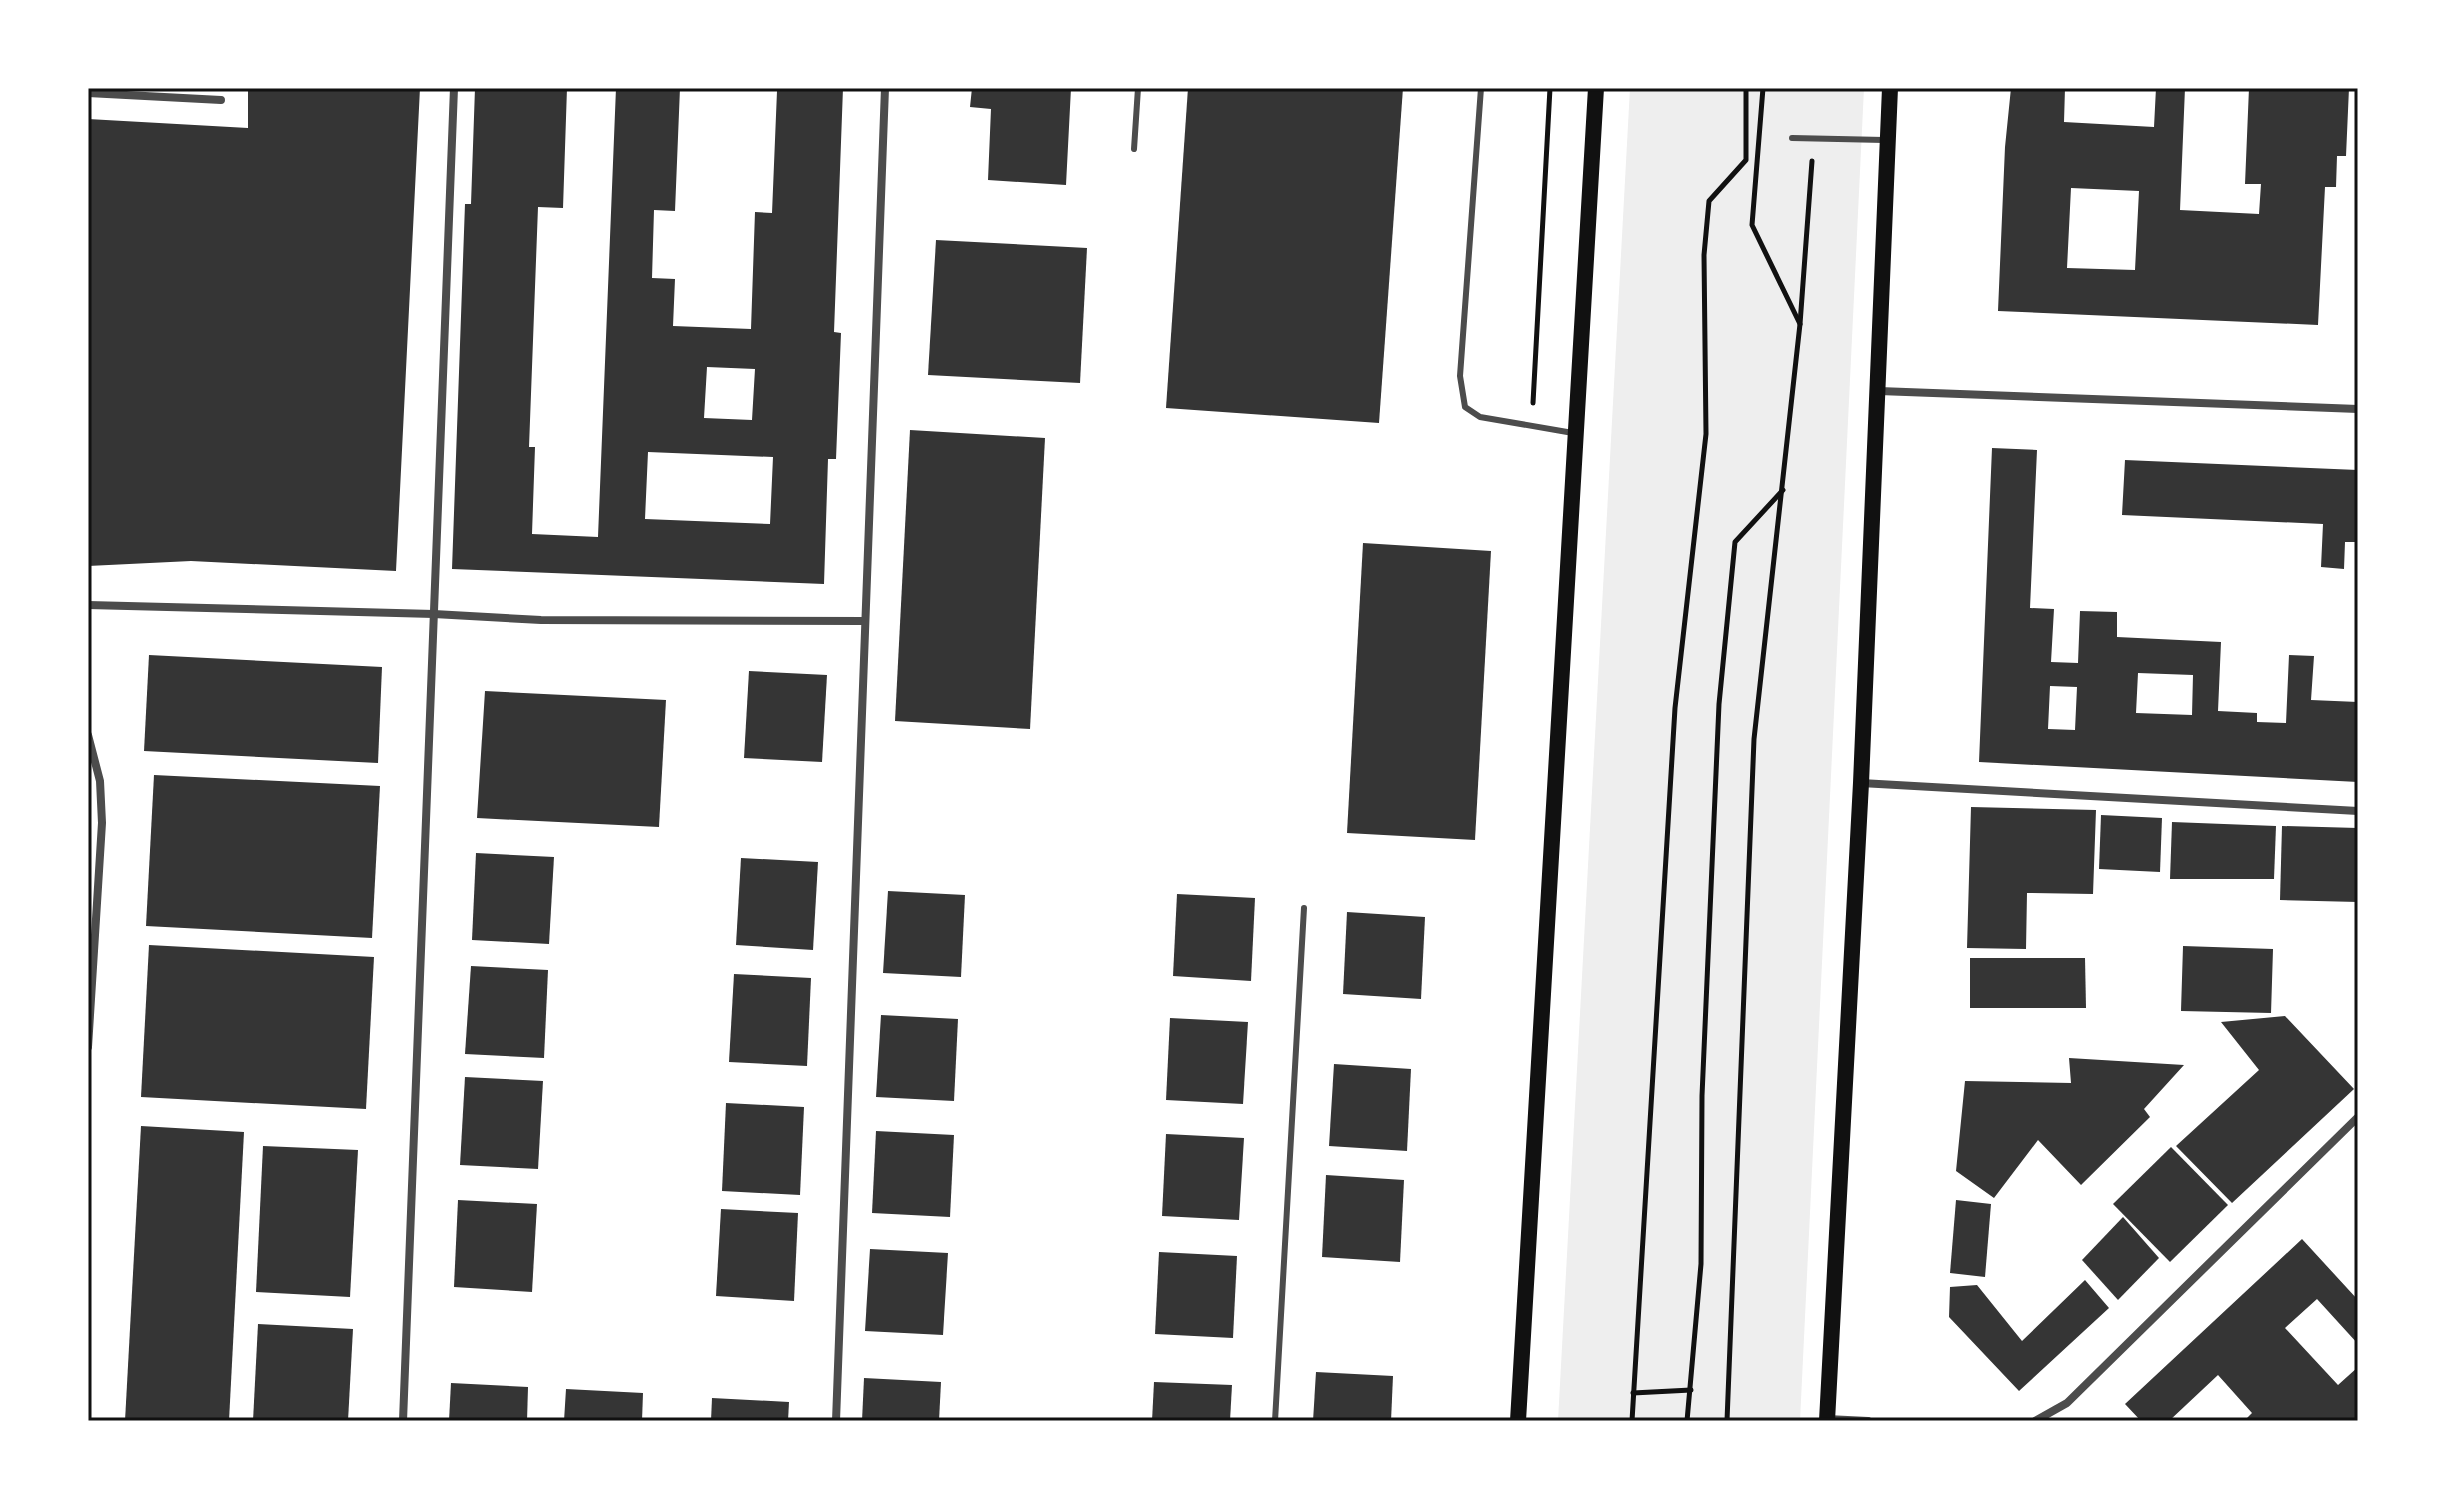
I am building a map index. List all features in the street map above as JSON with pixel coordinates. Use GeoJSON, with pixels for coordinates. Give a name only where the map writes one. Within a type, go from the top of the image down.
{"type":"FeatureCollection","features":[{"type":"Feature","properties":{"kind":"main road"},"geometry":{"type":"LineString","coordinates":[[1518,1421],[1596,88]]}},
{"type":"Feature","properties":{"kind":"main road"},"geometry":{"type":"LineString","coordinates":[[1827,1420],[1861,783],[1890,88]]}},
{"type":"Feature","properties":{"kind":"street"},"geometry":{"type":"LineString","coordinates":[[403,1421],[454,88]]}},
{"type":"Feature","properties":{"kind":"street"},"geometry":{"type":"LineString","coordinates":[[836,1421],[885,88]]}},
{"type":"Feature","properties":{"kind":"street"},"geometry":{"type":"LineString","coordinates":[[88,93],[221,100]]}},
{"type":"Feature","properties":{"kind":"street"},"geometry":{"type":"LineString","coordinates":[[1879,391],[2358,409]]}},
{"type":"Feature","properties":{"kind":"street"},"geometry":{"type":"LineString","coordinates":[[88,605],[434,614],[541,620],[865,621]]}},
{"type":"Feature","properties":{"kind":"street"},"geometry":{"type":"LineString","coordinates":[[88,735],[100,781],[102,823],[88,1047]]}},
{"type":"Feature","properties":{"kind":"street"},"geometry":{"type":"LineString","coordinates":[[1861,783],[2358,811]]}},
{"type":"Feature","properties":{"kind":"street"},"geometry":{"type":"LineString","coordinates":[[2035,1421],[2067,1403],[2358,1117]]}},
{"type":"Feature","properties":{"kind":"street"},"geometry":{"type":"LineString","coordinates":[[1827,1420],[1868,1421]]}},
{"type":"Feature","properties":{"kind":"lane"},"geometry":{"type":"LineString","coordinates":[[1134,149],[1138,88]]}},
{"type":"Feature","properties":{"kind":"lane"},"geometry":{"type":"LineString","coordinates":[[1481,88],[1460,376],[1465,407],[1480,417],[1576,433]]}},
{"type":"Feature","properties":{"kind":"lane"},"geometry":{"type":"LineString","coordinates":[[1792,138],[1888,140]]}},
{"type":"Feature","properties":{"kind":"lane"},"geometry":{"type":"LineString","coordinates":[[1275,1421],[1304,908]]}},
{"type":"Feature","properties":{"kind":"path"},"geometry":{"type":"LineString","coordinates":[[1532,414],[1550,88]]}},
{"type":"Feature","properties":{"kind":"path"},"geometry":{"type":"LineString","coordinates":[[1632,1421],[1675,708],[1706,434],[1704,255],[1709,201],[1746,160],[1746,88]]}},
{"type":"Feature","properties":{"kind":"path"},"geometry":{"type":"LineString","coordinates":[[1763,88],[1752,225],[1800,324]]}},
{"type":"Feature","properties":{"kind":"path"},"geometry":{"type":"LineString","coordinates":[[1727,1421],[1754,739],[1800,324],[1814,139]]}},
{"type":"Feature","properties":{"kind":"path"},"geometry":{"type":"LineString","coordinates":[[1687,1421],[1701,1264],[1702,1096],[1718,720],[1735,542],[1783,489]]}},
{"type":"Feature","properties":{"kind":"path"},"geometry":{"type":"LineString","coordinates":[[1633,1393],[1691,1390]]}},
{"type":"Feature","properties":{"kind":"shaded area"},"geometry":{"type":"Polygon","coordinates":[[[1630,88],[1864,88],[1800,1421],[1558,1421],[1630,88]]]}},
{"type":"Feature","properties":{"kind":"building"},"geometry":{"type":"Polygon","coordinates":[[[248,88],[420,88],[396,571],[191,561],[88,566],[88,119],[248,128],[248,88]]]}},
{"type":"Feature","properties":{"kind":"building"},"geometry":{"type":"Polygon","coordinates":[[[475,88],[567,88],[563,208],[538,207],[529,447],[535,447],[532,534],[598,537],[616,88],[680,88],[675,211],[654,210],[652,278],[675,279],[673,326],[751,329],[755,212],[772,213],[777,91],[771,91],[771,88],[843,88],[834,332],[841,333],[836,459],[828,459],[824,584],[452,569],[465,204],[471,204],[475,88]],[[707,367],[704,418],[752,420],[755,369],[707,367]],[[648,452],[645,519],[770,524],[773,457],[648,452]]]}},
{"type":"Feature","properties":{"kind":"building"},"geometry":{"type":"Polygon","coordinates":[[[972,88],[1071,88],[1066,185],[988,180],[991,109],[970,107],[972,88]]]}},
{"type":"Feature","properties":{"kind":"building"},"geometry":{"type":"Polygon","coordinates":[[[1188,88],[1403,88],[1379,423],[1166,408],[1188,88]]]}},
{"type":"Feature","properties":{"kind":"building"},"geometry":{"type":"Polygon","coordinates":[[[2011,88],[2065,88],[2064,122],[2154,127],[2156,88],[2185,88],[2180,210],[2259,214],[2261,184],[2245,184],[2249,88],[2349,88],[2346,156],[2337,156],[2336,187],[2325,187],[2318,325],[1998,311],[2005,147],[2011,88]],[[2071,188],[2067,268],[2135,270],[2139,191],[2071,188]]]}},
{"type":"Feature","properties":{"kind":"building"},"geometry":{"type":"Polygon","coordinates":[[[936,240],[1087,248],[1080,383],[928,375],[936,240]]]}},
{"type":"Feature","properties":{"kind":"building"},"geometry":{"type":"Polygon","coordinates":[[[910,430],[1045,438],[1030,729],[895,721],[910,430]]]}},
{"type":"Feature","properties":{"kind":"building"},"geometry":{"type":"Polygon","coordinates":[[[1992,448],[2037,450],[2030,608],[2054,609],[2051,662],[2078,663],[2080,611],[2117,612],[2117,637],[2221,642],[2218,711],[2257,713],[2257,722],[2286,723],[2289,655],[2314,656],[2311,700],[2358,702],[2358,782],[1979,762],[1992,448]],[[2138,673],[2136,713],[2192,715],[2193,675],[2138,673]],[[2050,686],[2048,729],[2075,730],[2077,687],[2050,686]]]}},
{"type":"Feature","properties":{"kind":"building"},"geometry":{"type":"Polygon","coordinates":[[[2125,460],[2358,470],[2358,542],[2345,542],[2344,569],[2321,567],[2323,524],[2122,515],[2125,460]]]}},
{"type":"Feature","properties":{"kind":"building"},"geometry":{"type":"Polygon","coordinates":[[[1363,543],[1491,551],[1475,840],[1347,833],[1363,543]]]}},
{"type":"Feature","properties":{"kind":"building"},"geometry":{"type":"Polygon","coordinates":[[[149,655],[382,667],[378,763],[144,751],[149,655]]]}},
{"type":"Feature","properties":{"kind":"building"},"geometry":{"type":"Polygon","coordinates":[[[749,671],[827,675],[822,762],[744,758],[749,671]]]}},
{"type":"Feature","properties":{"kind":"building"},"geometry":{"type":"Polygon","coordinates":[[[485,691],[666,700],[659,827],[477,818],[485,691]]]}},
{"type":"Feature","properties":{"kind":"building"},"geometry":{"type":"Polygon","coordinates":[[[154,775],[380,786],[372,938],[146,926],[154,775]]]}},
{"type":"Feature","properties":{"kind":"building"},"geometry":{"type":"Polygon","coordinates":[[[1971,807],[2096,810],[2093,894],[2027,893],[2026,949],[1967,948],[1971,807]]]}},
{"type":"Feature","properties":{"kind":"building"},"geometry":{"type":"Polygon","coordinates":[[[2101,815],[2162,818],[2160,872],[2099,869],[2101,815]]]}},
{"type":"Feature","properties":{"kind":"building"},"geometry":{"type":"Polygon","coordinates":[[[2172,822],[2276,826],[2274,879],[2170,879],[2172,822]]]}},
{"type":"Feature","properties":{"kind":"building"},"geometry":{"type":"Polygon","coordinates":[[[2282,826],[2358,828],[2358,902],[2280,900],[2282,826]]]}},
{"type":"Feature","properties":{"kind":"building"},"geometry":{"type":"Polygon","coordinates":[[[476,853],[554,857],[549,944],[472,940],[476,853]]]}},
{"type":"Feature","properties":{"kind":"building"},"geometry":{"type":"Polygon","coordinates":[[[741,858],[818,862],[813,950],[736,945],[741,858]]]}},
{"type":"Feature","properties":{"kind":"building"},"geometry":{"type":"Polygon","coordinates":[[[888,891],[965,895],[961,977],[883,973],[888,891]]]}},
{"type":"Feature","properties":{"kind":"building"},"geometry":{"type":"Polygon","coordinates":[[[1177,894],[1255,898],[1251,981],[1173,976],[1177,894]]]}},
{"type":"Feature","properties":{"kind":"building"},"geometry":{"type":"Polygon","coordinates":[[[1347,912],[1425,917],[1421,999],[1343,994],[1347,912]]]}},
{"type":"Feature","properties":{"kind":"building"},"geometry":{"type":"Polygon","coordinates":[[[149,945],[374,957],[366,1109],[141,1097],[149,945]]]}},
{"type":"Feature","properties":{"kind":"building"},"geometry":{"type":"Polygon","coordinates":[[[2183,946],[2273,949],[2271,1013],[2181,1011],[2183,946]]]}},
{"type":"Feature","properties":{"kind":"building"},"geometry":{"type":"Polygon","coordinates":[[[1970,958],[2085,958],[2086,1008],[1970,1008],[1970,958]]]}},
{"type":"Feature","properties":{"kind":"building"},"geometry":{"type":"Polygon","coordinates":[[[471,966],[548,970],[544,1058],[465,1054],[471,966]]]}},
{"type":"Feature","properties":{"kind":"building"},"geometry":{"type":"Polygon","coordinates":[[[734,974],[811,978],[807,1066],[729,1062],[734,974]]]}},
{"type":"Feature","properties":{"kind":"building"},"geometry":{"type":"Polygon","coordinates":[[[881,1015],[958,1019],[954,1101],[876,1097],[881,1015]]]}},
{"type":"Feature","properties":{"kind":"building"},"geometry":{"type":"Polygon","coordinates":[[[2285,1016],[2354,1089],[2232,1203],[2176,1146],[2259,1070],[2221,1022],[2285,1016]]]}},
{"type":"Feature","properties":{"kind":"building"},"geometry":{"type":"Polygon","coordinates":[[[1170,1018],[1248,1022],[1243,1104],[1166,1100],[1170,1018]]]}},
{"type":"Feature","properties":{"kind":"building"},"geometry":{"type":"Polygon","coordinates":[[[2069,1058],[2184,1065],[2144,1109],[2150,1117],[2081,1185],[2038,1140],[1994,1198],[1956,1171],[1965,1081],[2071,1083],[2069,1058]]]}},
{"type":"Feature","properties":{"kind":"building"},"geometry":{"type":"Polygon","coordinates":[[[1334,1064],[1411,1069],[1407,1151],[1329,1146],[1334,1064]]]}},
{"type":"Feature","properties":{"kind":"building"},"geometry":{"type":"Polygon","coordinates":[[[465,1077],[543,1081],[538,1169],[460,1165],[465,1077]]]}},
{"type":"Feature","properties":{"kind":"building"},"geometry":{"type":"Polygon","coordinates":[[[726,1103],[804,1107],[800,1195],[722,1191],[726,1103]]]}},
{"type":"Feature","properties":{"kind":"building"},"geometry":{"type":"Polygon","coordinates":[[[141,1126],[244,1132],[229,1421],[125,1421],[141,1126]]]}},
{"type":"Feature","properties":{"kind":"building"},"geometry":{"type":"Polygon","coordinates":[[[876,1131],[954,1135],[950,1217],[872,1213],[876,1131]]]}},
{"type":"Feature","properties":{"kind":"building"},"geometry":{"type":"Polygon","coordinates":[[[1166,1134],[1244,1138],[1239,1220],[1162,1216],[1166,1134]]]}},
{"type":"Feature","properties":{"kind":"building"},"geometry":{"type":"Polygon","coordinates":[[[263,1146],[358,1150],[350,1297],[256,1292],[263,1146]]]}},
{"type":"Feature","properties":{"kind":"building"},"geometry":{"type":"Polygon","coordinates":[[[2171,1147],[2228,1205],[2170,1262],[2113,1204],[2171,1147]]]}},
{"type":"Feature","properties":{"kind":"building"},"geometry":{"type":"Polygon","coordinates":[[[1326,1175],[1404,1180],[1400,1262],[1322,1257],[1326,1175]]]}},
{"type":"Feature","properties":{"kind":"building"},"geometry":{"type":"Polygon","coordinates":[[[458,1200],[537,1204],[532,1292],[454,1287],[458,1200]]]}},
{"type":"Feature","properties":{"kind":"building"},"geometry":{"type":"Polygon","coordinates":[[[1956,1200],[1991,1204],[1985,1277],[1950,1273],[1956,1200]]]}},
{"type":"Feature","properties":{"kind":"building"},"geometry":{"type":"Polygon","coordinates":[[[721,1209],[798,1213],[794,1301],[716,1296],[721,1209]]]}},
{"type":"Feature","properties":{"kind":"building"},"geometry":{"type":"Polygon","coordinates":[[[2123,1217],[2159,1258],[2118,1300],[2082,1260],[2123,1217]]]}},
{"type":"Feature","properties":{"kind":"building"},"geometry":{"type":"Polygon","coordinates":[[[2302,1239],[2358,1300],[2358,1344],[2317,1299],[2285,1328],[2338,1385],[2358,1367],[2358,1421],[2244,1421],[2252,1413],[2218,1375],[2169,1421],[2141,1421],[2125,1404],[2302,1239]]]}},
{"type":"Feature","properties":{"kind":"building"},"geometry":{"type":"Polygon","coordinates":[[[870,1249],[948,1253],[943,1335],[865,1331],[870,1249]]]}},
{"type":"Feature","properties":{"kind":"building"},"geometry":{"type":"Polygon","coordinates":[[[1159,1252],[1237,1256],[1233,1338],[1155,1334],[1159,1252]]]}},
{"type":"Feature","properties":{"kind":"building"},"geometry":{"type":"Polygon","coordinates":[[[2085,1280],[2109,1308],[2019,1391],[1949,1317],[1950,1287],[1977,1285],[2022,1341],[2085,1280]]]}},
{"type":"Feature","properties":{"kind":"building"},"geometry":{"type":"Polygon","coordinates":[[[258,1324],[353,1329],[348,1421],[253,1421],[258,1324]]]}},
{"type":"Feature","properties":{"kind":"building"},"geometry":{"type":"Polygon","coordinates":[[[1316,1372],[1393,1376],[1391,1421],[1313,1421],[1316,1372]]]}},
{"type":"Feature","properties":{"kind":"building"},"geometry":{"type":"Polygon","coordinates":[[[864,1378],[941,1382],[939,1421],[862,1421],[864,1378]]]}},
{"type":"Feature","properties":{"kind":"building"},"geometry":{"type":"Polygon","coordinates":[[[1154,1382],[1232,1385],[1230,1421],[1152,1421],[1154,1382]]]}},
{"type":"Feature","properties":{"kind":"building"},"geometry":{"type":"Polygon","coordinates":[[[451,1383],[528,1387],[527,1421],[449,1421],[451,1383]]]}},
{"type":"Feature","properties":{"kind":"building"},"geometry":{"type":"Polygon","coordinates":[[[566,1389],[643,1393],[642,1421],[564,1421],[566,1389]]]}},
{"type":"Feature","properties":{"kind":"building"},"geometry":{"type":"Polygon","coordinates":[[[712,1398],[789,1402],[788,1421],[711,1421],[712,1398]]]}}]}
